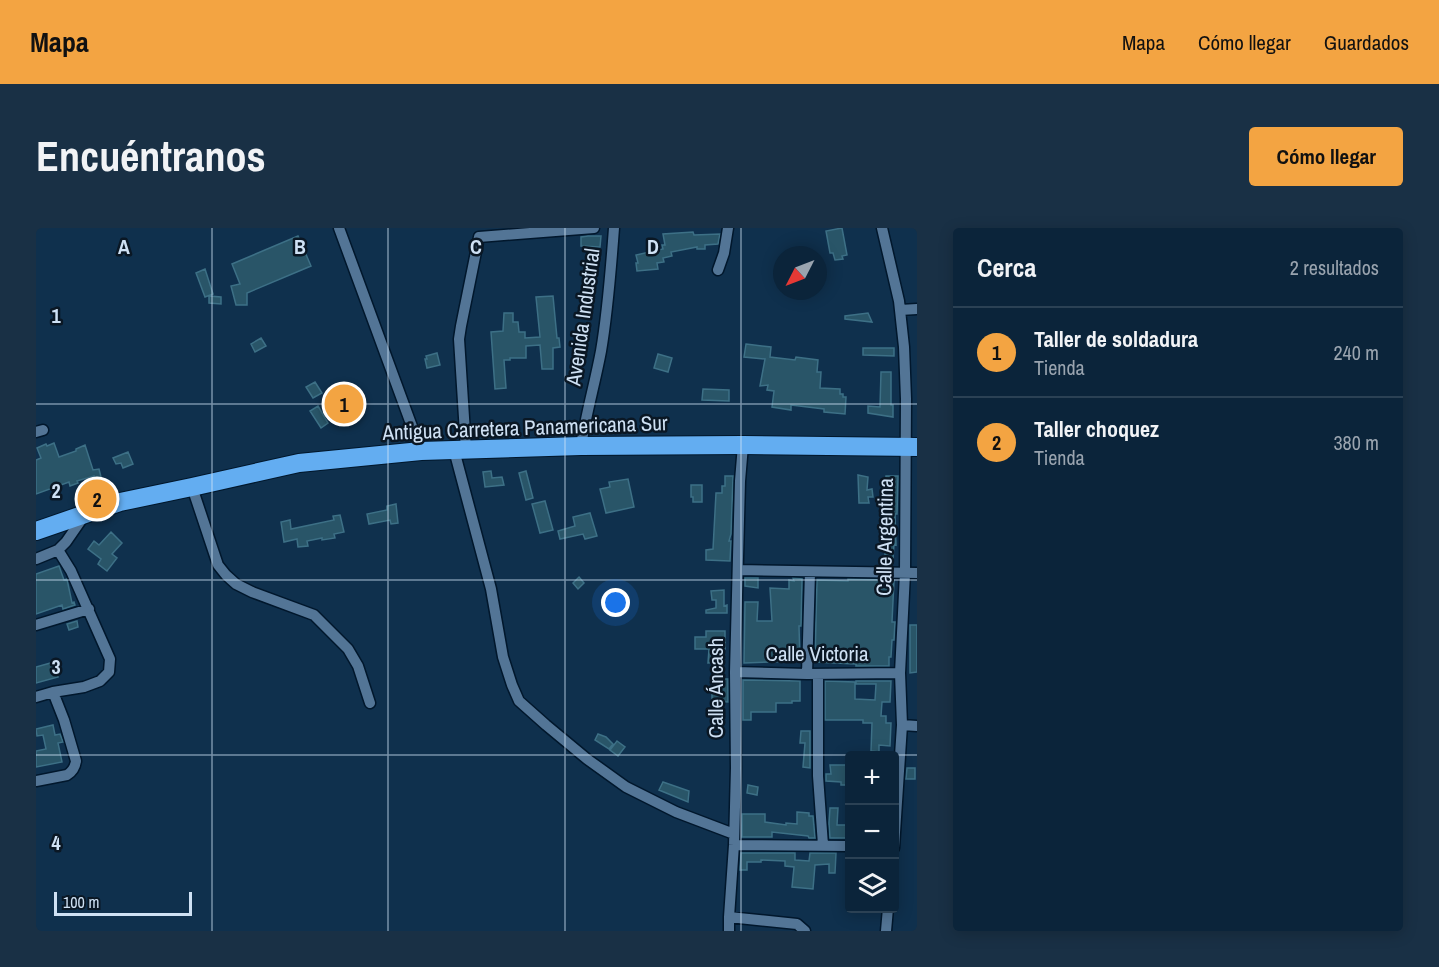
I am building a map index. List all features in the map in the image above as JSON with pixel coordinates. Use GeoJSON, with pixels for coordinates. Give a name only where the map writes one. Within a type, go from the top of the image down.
{"type":"FeatureCollection","features":[{"type":"Feature","properties":{"kind":"highway","name":"Antigua Carretera Panamericana Sur"},"geometry":{"type":"LineString","coordinates":[[36,531],[120,502],[299,463],[421,451],[581,446],[912,447]]}},
{"type":"Feature","properties":{"kind":"street"},"geometry":{"type":"LineString","coordinates":[[339,228],[421,451]]}},
{"type":"Feature","properties":{"kind":"street"},"geometry":{"type":"LineString","coordinates":[[594,228],[479,237],[460,326],[460,449],[491,589],[503,657],[519,701],[578,752],[626,787],[676,812],[734,834]]}},
{"type":"Feature","properties":{"kind":"street","name":"Avenida Industrial"},"geometry":{"type":"LineString","coordinates":[[581,446],[585,417],[601,351],[609,295],[614,228]]}},
{"type":"Feature","properties":{"kind":"street"},"geometry":{"type":"LineString","coordinates":[[718,270],[724,253],[728,228]]}},
{"type":"Feature","properties":{"kind":"street","name":"Calle Argentina"},"geometry":{"type":"LineString","coordinates":[[882,228],[900,310],[912,447],[900,673],[902,725],[897,805]]}},
{"type":"Feature","properties":{"kind":"street"},"geometry":{"type":"LineString","coordinates":[[900,310],[917,309]]}},
{"type":"Feature","properties":{"kind":"street","name":"Calle Áncash"},"geometry":{"type":"LineString","coordinates":[[729,931],[734,846],[735,672],[743,445]]}},
{"type":"Feature","properties":{"kind":"street"},"geometry":{"type":"LineString","coordinates":[[192,487],[218,565],[226,575],[236,584],[252,592],[314,615],[348,649],[358,666],[370,703]]}},
{"type":"Feature","properties":{"kind":"street"},"geometry":{"type":"LineString","coordinates":[[36,559],[58,550],[86,513]]}},
{"type":"Feature","properties":{"kind":"street"},"geometry":{"type":"LineString","coordinates":[[36,697],[84,687],[100,681],[109,672],[110,658],[71,571],[58,550]]}},
{"type":"Feature","properties":{"kind":"street"},"geometry":{"type":"LineString","coordinates":[[738,570],[917,573]]}},
{"type":"Feature","properties":{"kind":"street"},"geometry":{"type":"LineString","coordinates":[[810,572],[813,674],[823,845]]}},
{"type":"Feature","properties":{"kind":"street"},"geometry":{"type":"LineString","coordinates":[[36,625],[88,609]]}},
{"type":"Feature","properties":{"kind":"street","name":"Calle Victoria"},"geometry":{"type":"LineString","coordinates":[[735,672],[900,673]]}},
{"type":"Feature","properties":{"kind":"street"},"geometry":{"type":"LineString","coordinates":[[36,781],[67,775],[76,761],[54,692]]}},
{"type":"Feature","properties":{"kind":"street"},"geometry":{"type":"LineString","coordinates":[[902,725],[917,726]]}},
{"type":"Feature","properties":{"kind":"street"},"geometry":{"type":"LineString","coordinates":[[734,846],[845,846]]}},
{"type":"Feature","properties":{"kind":"street"},"geometry":{"type":"LineString","coordinates":[[886,931],[888,913]]}},
{"type":"Feature","properties":{"kind":"street"},"geometry":{"type":"LineString","coordinates":[[729,917],[797,924],[805,931]]}},
{"type":"Feature","properties":{"kind":"building"},"geometry":{"type":"Polygon","coordinates":[[[842,228],[847,255],[842,256],[843,259],[835,260],[833,253],[830,253],[826,231],[842,228]]]}},
{"type":"Feature","properties":{"kind":"building"},"geometry":{"type":"Polygon","coordinates":[[[693,232],[694,235],[720,234],[718,244],[705,245],[705,249],[697,249],[697,247],[671,252],[672,256],[663,258],[664,262],[657,263],[658,269],[637,271],[636,255],[663,249],[662,245],[665,245],[663,234],[693,232]]]}},
{"type":"Feature","properties":{"kind":"building"},"geometry":{"type":"Polygon","coordinates":[[[298,236],[311,266],[247,293],[247,305],[236,305],[231,286],[240,284],[232,264],[298,236]]]}},
{"type":"Feature","properties":{"kind":"building"},"geometry":{"type":"Polygon","coordinates":[[[601,236],[600,247],[581,246],[581,237],[601,236]]]}},
{"type":"Feature","properties":{"kind":"building"},"geometry":{"type":"Polygon","coordinates":[[[205,269],[213,294],[205,297],[196,273],[205,269]]]}},
{"type":"Feature","properties":{"kind":"building"},"geometry":{"type":"Polygon","coordinates":[[[209,296],[221,297],[221,304],[209,303],[209,296]]]}},
{"type":"Feature","properties":{"kind":"building"},"geometry":{"type":"Polygon","coordinates":[[[553,296],[560,347],[553,348],[553,369],[542,369],[540,345],[526,346],[526,358],[504,360],[506,388],[495,389],[491,332],[503,331],[504,313],[513,313],[513,322],[518,322],[519,332],[525,332],[525,338],[540,337],[536,297],[553,296]]]}},
{"type":"Feature","properties":{"kind":"building"},"geometry":{"type":"Polygon","coordinates":[[[868,313],[872,322],[845,319],[845,316],[868,313]]]}},
{"type":"Feature","properties":{"kind":"building"},"geometry":{"type":"Polygon","coordinates":[[[261,338],[266,346],[255,352],[251,344],[261,338]]]}},
{"type":"Feature","properties":{"kind":"building"},"geometry":{"type":"Polygon","coordinates":[[[746,344],[771,347],[770,357],[818,360],[817,372],[821,372],[820,388],[840,389],[840,394],[846,397],[845,414],[791,405],[791,410],[772,407],[774,391],[767,390],[768,385],[760,386],[765,359],[744,357],[746,344]]]}},
{"type":"Feature","properties":{"kind":"building"},"geometry":{"type":"Polygon","coordinates":[[[863,348],[894,348],[894,356],[863,355],[863,348]]]}},
{"type":"Feature","properties":{"kind":"building"},"geometry":{"type":"Polygon","coordinates":[[[437,353],[440,365],[427,368],[426,356],[437,353]]]}},
{"type":"Feature","properties":{"kind":"building"},"geometry":{"type":"Polygon","coordinates":[[[658,354],[672,358],[668,372],[654,368],[658,354]]]}},
{"type":"Feature","properties":{"kind":"building"},"geometry":{"type":"Polygon","coordinates":[[[881,372],[891,372],[893,417],[868,413],[868,406],[880,407],[881,372]]]}},
{"type":"Feature","properties":{"kind":"building"},"geometry":{"type":"Polygon","coordinates":[[[315,382],[322,393],[313,398],[306,387],[315,382]]]}},
{"type":"Feature","properties":{"kind":"building"},"geometry":{"type":"Polygon","coordinates":[[[703,389],[729,390],[729,401],[702,400],[703,389]]]}},
{"type":"Feature","properties":{"kind":"building"},"geometry":{"type":"Polygon","coordinates":[[[318,406],[328,423],[321,428],[310,411],[318,406]]]}},
{"type":"Feature","properties":{"kind":"building"},"geometry":{"type":"Polygon","coordinates":[[[54,443],[59,457],[85,445],[93,470],[99,469],[101,477],[94,478],[94,476],[77,481],[78,483],[70,486],[69,482],[36,494],[36,460],[41,458],[37,448],[54,443]]]}},
{"type":"Feature","properties":{"kind":"building"},"geometry":{"type":"Polygon","coordinates":[[[128,452],[133,464],[123,468],[121,463],[116,464],[113,458],[128,452]]]}},
{"type":"Feature","properties":{"kind":"building"},"geometry":{"type":"Polygon","coordinates":[[[491,471],[492,478],[502,477],[504,485],[485,487],[483,472],[491,471]]]}},
{"type":"Feature","properties":{"kind":"building"},"geometry":{"type":"Polygon","coordinates":[[[526,471],[533,498],[526,500],[519,473],[526,471]]]}},
{"type":"Feature","properties":{"kind":"building"},"geometry":{"type":"Polygon","coordinates":[[[858,475],[868,477],[867,490],[872,489],[873,497],[868,497],[869,503],[859,503],[858,475]]]}},
{"type":"Feature","properties":{"kind":"building"},"geometry":{"type":"Polygon","coordinates":[[[725,476],[733,476],[730,561],[706,560],[706,550],[713,549],[716,493],[722,493],[725,476]]]}},
{"type":"Feature","properties":{"kind":"building"},"geometry":{"type":"Polygon","coordinates":[[[886,476],[898,476],[897,514],[895,514],[896,545],[894,544],[893,559],[885,558],[886,476]]]}},
{"type":"Feature","properties":{"kind":"building"},"geometry":{"type":"Polygon","coordinates":[[[628,479],[634,507],[606,513],[600,489],[610,487],[609,482],[628,479]]]}},
{"type":"Feature","properties":{"kind":"building"},"geometry":{"type":"Polygon","coordinates":[[[691,485],[702,485],[702,502],[693,502],[691,485]]]}},
{"type":"Feature","properties":{"kind":"building"},"geometry":{"type":"Polygon","coordinates":[[[545,501],[553,530],[540,533],[532,504],[545,501]]]}},
{"type":"Feature","properties":{"kind":"building"},"geometry":{"type":"Polygon","coordinates":[[[396,504],[398,523],[391,524],[390,520],[369,524],[367,514],[387,510],[387,506],[396,504]]]}},
{"type":"Feature","properties":{"kind":"building"},"geometry":{"type":"Polygon","coordinates":[[[590,513],[597,536],[585,539],[583,534],[560,539],[558,531],[575,526],[573,517],[590,513]]]}},
{"type":"Feature","properties":{"kind":"building"},"geometry":{"type":"Polygon","coordinates":[[[340,515],[344,532],[334,534],[335,538],[307,541],[308,546],[298,547],[297,539],[284,542],[281,522],[290,520],[291,529],[334,520],[333,516],[340,515]]]}},
{"type":"Feature","properties":{"kind":"building"},"geometry":{"type":"Polygon","coordinates":[[[111,532],[122,543],[112,554],[117,558],[107,571],[98,564],[101,559],[88,549],[94,541],[99,545],[111,532]]]}},
{"type":"Feature","properties":{"kind":"building"},"geometry":{"type":"Polygon","coordinates":[[[59,566],[64,580],[67,579],[72,603],[74,602],[75,605],[63,609],[62,605],[36,614],[36,574],[59,566]]]}},
{"type":"Feature","properties":{"kind":"building"},"geometry":{"type":"Polygon","coordinates":[[[579,577],[584,583],[578,589],[573,583],[579,577]]]}},
{"type":"Feature","properties":{"kind":"building"},"geometry":{"type":"Polygon","coordinates":[[[745,578],[758,578],[758,588],[745,586],[745,578]]]}},
{"type":"Feature","properties":{"kind":"building"},"geometry":{"type":"Polygon","coordinates":[[[793,578],[802,579],[801,626],[799,626],[800,661],[744,663],[745,602],[758,602],[757,621],[772,621],[770,588],[789,589],[789,580],[794,581],[793,578]]]}},
{"type":"Feature","properties":{"kind":"building"},"geometry":{"type":"Polygon","coordinates":[[[848,579],[894,580],[892,622],[895,622],[894,640],[892,640],[889,666],[815,662],[817,580],[848,581],[848,579]]]}},
{"type":"Feature","properties":{"kind":"building"},"geometry":{"type":"Polygon","coordinates":[[[724,590],[724,606],[727,605],[727,613],[706,613],[706,610],[716,608],[716,600],[712,600],[711,591],[724,590]]]}},
{"type":"Feature","properties":{"kind":"building"},"geometry":{"type":"Polygon","coordinates":[[[77,621],[78,627],[69,630],[67,624],[77,621]]]}},
{"type":"Feature","properties":{"kind":"building"},"geometry":{"type":"Polygon","coordinates":[[[910,625],[917,625],[917,672],[910,673],[910,625]]]}},
{"type":"Feature","properties":{"kind":"building"},"geometry":{"type":"Polygon","coordinates":[[[706,631],[725,631],[724,662],[708,663],[709,649],[695,649],[695,637],[706,637],[706,631]]]}},
{"type":"Feature","properties":{"kind":"building"},"geometry":{"type":"Polygon","coordinates":[[[54,662],[58,677],[36,683],[36,667],[54,662]]]}},
{"type":"Feature","properties":{"kind":"building"},"geometry":{"type":"Polygon","coordinates":[[[715,679],[728,679],[728,702],[712,701],[712,684],[715,684],[715,679]]]}},
{"type":"Feature","properties":{"kind":"building"},"geometry":{"type":"Polygon","coordinates":[[[743,680],[800,681],[800,701],[776,703],[776,712],[751,712],[751,720],[743,720],[743,680]]]}},
{"type":"Feature","properties":{"kind":"building"},"geometry":{"type":"Polygon","coordinates":[[[825,681],[855,682],[855,699],[875,700],[876,684],[856,684],[856,681],[891,681],[890,702],[882,702],[881,716],[886,716],[886,723],[891,723],[890,746],[879,745],[879,751],[871,751],[872,723],[863,723],[863,720],[825,720],[825,681]]]}},
{"type":"Feature","properties":{"kind":"building"},"geometry":{"type":"Polygon","coordinates":[[[53,725],[55,735],[60,734],[63,742],[58,743],[62,762],[36,767],[36,751],[46,749],[43,735],[37,736],[36,729],[53,725]]]}},
{"type":"Feature","properties":{"kind":"building"},"geometry":{"type":"Polygon","coordinates":[[[801,731],[810,731],[810,768],[803,767],[805,743],[800,743],[801,731]]]}},
{"type":"Feature","properties":{"kind":"building"},"geometry":{"type":"Polygon","coordinates":[[[598,734],[606,737],[613,744],[609,749],[595,740],[598,734]]]}},
{"type":"Feature","properties":{"kind":"building"},"geometry":{"type":"Polygon","coordinates":[[[617,741],[625,747],[618,756],[610,750],[617,741]]]}},
{"type":"Feature","properties":{"kind":"building"},"geometry":{"type":"Polygon","coordinates":[[[830,765],[845,765],[845,785],[841,785],[841,782],[826,781],[826,774],[831,774],[830,765]]]}},
{"type":"Feature","properties":{"kind":"building"},"geometry":{"type":"Polygon","coordinates":[[[907,768],[915,768],[915,779],[906,779],[907,768]]]}},
{"type":"Feature","properties":{"kind":"building"},"geometry":{"type":"Polygon","coordinates":[[[663,782],[689,791],[688,802],[659,790],[663,782]]]}},
{"type":"Feature","properties":{"kind":"building"},"geometry":{"type":"Polygon","coordinates":[[[748,785],[758,787],[757,795],[747,793],[748,785]]]}},
{"type":"Feature","properties":{"kind":"building"},"geometry":{"type":"Polygon","coordinates":[[[830,808],[838,808],[837,825],[845,825],[845,838],[830,838],[830,808]]]}},
{"type":"Feature","properties":{"kind":"building"},"geometry":{"type":"Polygon","coordinates":[[[797,812],[809,813],[809,816],[813,816],[815,838],[772,832],[772,837],[742,837],[742,814],[765,814],[765,822],[786,825],[786,823],[797,824],[797,812]]]}},
{"type":"Feature","properties":{"kind":"building"},"geometry":{"type":"Polygon","coordinates":[[[741,853],[795,853],[795,860],[809,861],[810,853],[836,853],[835,873],[829,873],[829,864],[815,865],[813,889],[792,887],[794,867],[785,866],[785,861],[747,862],[747,870],[740,870],[741,853]]]}},
{"type":"Feature","properties":{"kind":"place","name":"Taller de soldadura"},"geometry":{"type":"Point","coordinates":[344,404]}},
{"type":"Feature","properties":{"kind":"place","name":"Taller choquez"},"geometry":{"type":"Point","coordinates":[97,499]}}]}
